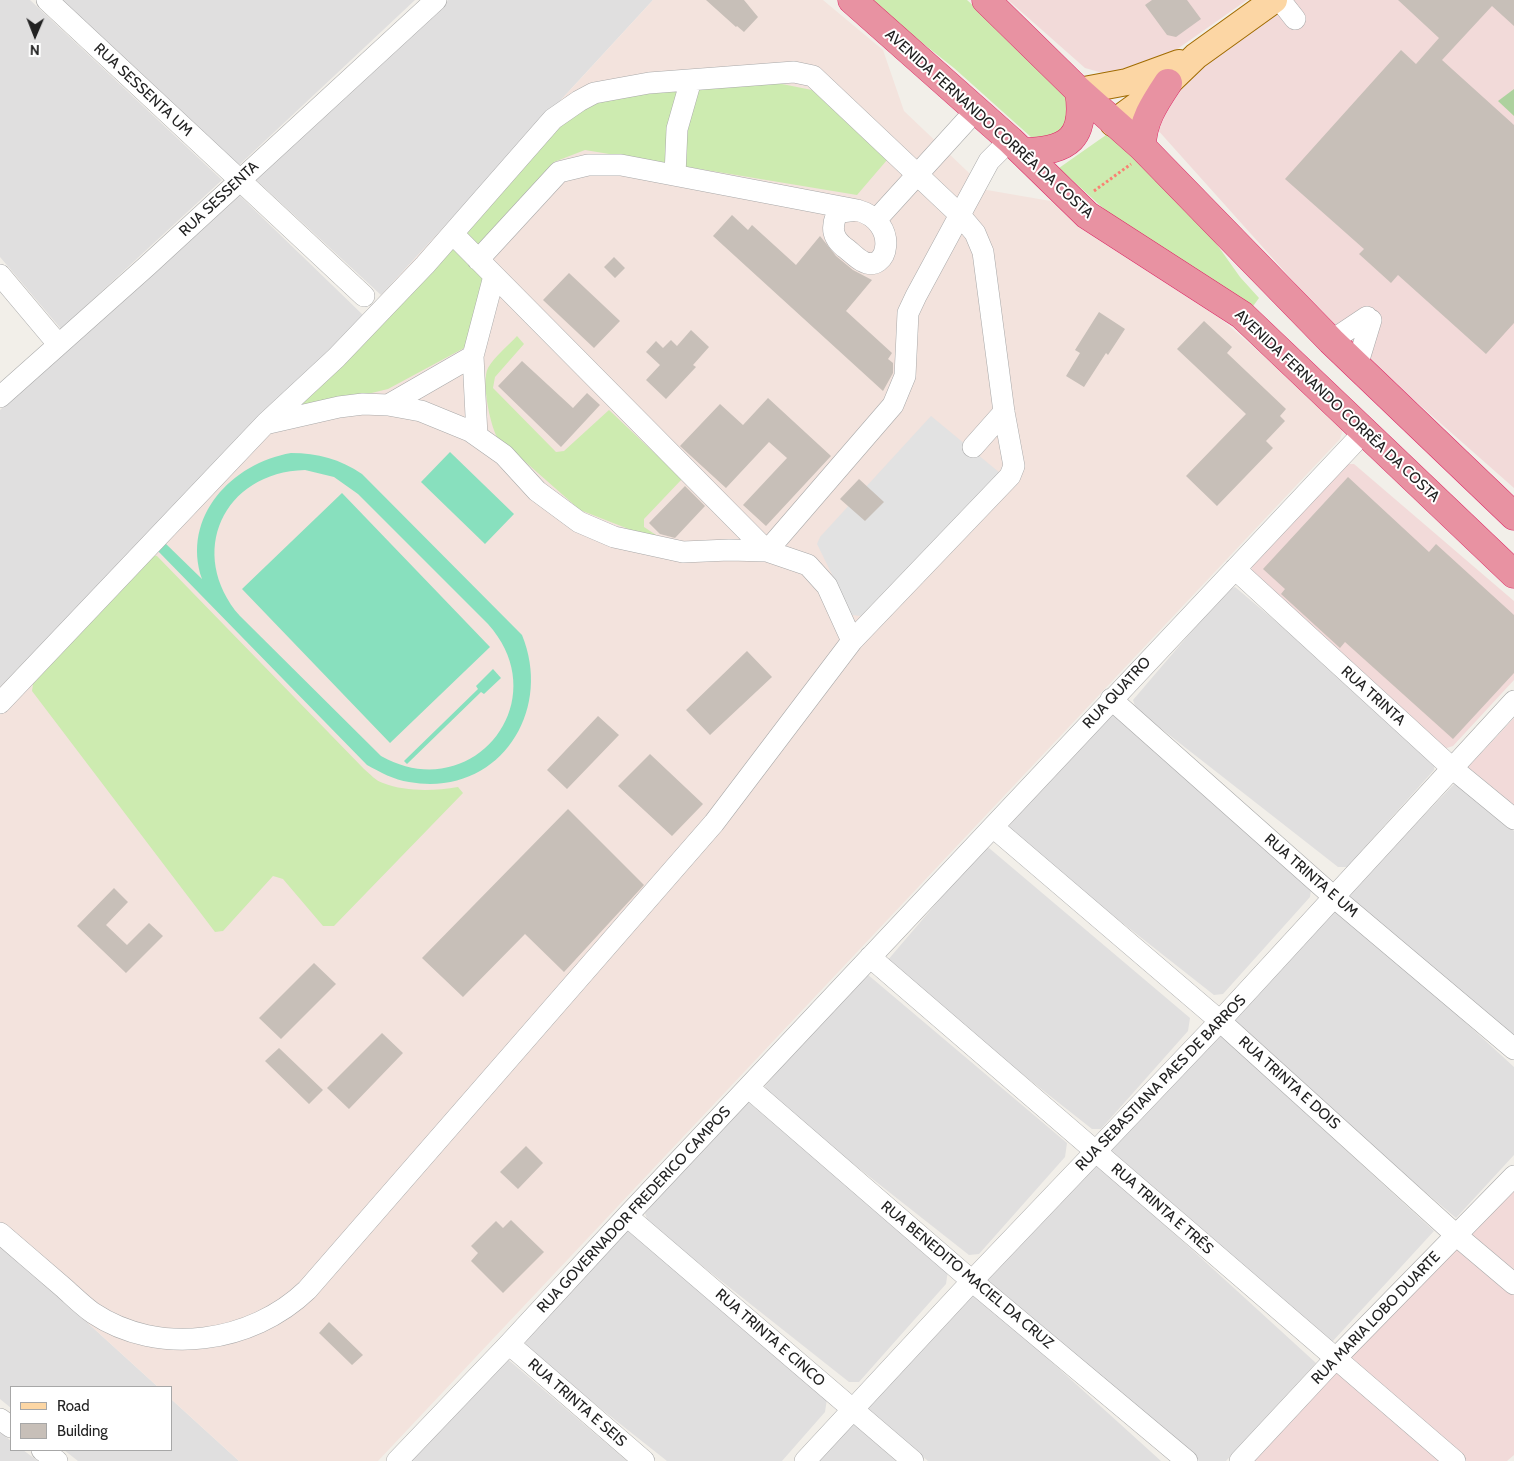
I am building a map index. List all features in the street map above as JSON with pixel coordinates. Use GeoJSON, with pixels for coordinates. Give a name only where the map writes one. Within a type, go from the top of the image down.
{"type":"FeatureCollection","features":[{"type":"Feature","properties":{"kind":"highway","name":"AVENIDA FERNANDO CORRÊA DA COSTA"},"geometry":{"type":"LineString","coordinates":[[852,0],[1017,146],[1087,215],[1242,315],[1365,430],[1514,574]]}},
{"type":"Feature","properties":{"kind":"highway"},"geometry":{"type":"LineString","coordinates":[[986,0],[1113,123],[1137,155],[1514,516]]}},
{"type":"Feature","properties":{"kind":"highway"},"geometry":{"type":"LineString","coordinates":[[1137,155],[1145,121],[1168,83]]}},
{"type":"Feature","properties":{"kind":"highway"},"geometry":{"type":"LineString","coordinates":[[1066,143],[1079,128],[1082,113],[1079,91]]}},
{"type":"Feature","properties":{"kind":"highway"},"geometry":{"type":"LineString","coordinates":[[1017,146],[1046,152],[1113,123]]}},
{"type":"Feature","properties":{"kind":"main road"},"geometry":{"type":"LineString","coordinates":[[1113,123],[1168,83],[1196,56],[1274,0]]}},
{"type":"Feature","properties":{"kind":"main road"},"geometry":{"type":"LineString","coordinates":[[1079,91],[1127,82],[1196,56]]}},
{"type":"Feature","properties":{"kind":"street","name":"RUA SESSENTA UM"},"geometry":{"type":"LineString","coordinates":[[47,0],[364,296]]}},
{"type":"Feature","properties":{"kind":"street","name":"RUA SESSENTA"},"geometry":{"type":"LineString","coordinates":[[0,397],[147,266],[436,0]]}},
{"type":"Feature","properties":{"kind":"street"},"geometry":{"type":"LineString","coordinates":[[1280,0],[1295,20]]}},
{"type":"Feature","properties":{"kind":"street"},"geometry":{"type":"LineString","coordinates":[[0,703],[266,423],[336,358],[453,234],[554,119],[594,93],[649,83],[794,72],[813,76],[959,214],[975,233],[983,252],[1004,412],[1014,466],[1010,476],[852,641],[708,830],[314,1283],[293,1304],[277,1315],[252,1327],[229,1334],[175,1339],[145,1334],[112,1323],[92,1312],[0,1233]]}},
{"type":"Feature","properties":{"kind":"street"},"geometry":{"type":"LineString","coordinates":[[675,175],[677,129],[691,80]]}},
{"type":"Feature","properties":{"kind":"street"},"geometry":{"type":"LineString","coordinates":[[876,220],[976,110]]}},
{"type":"Feature","properties":{"kind":"street"},"geometry":{"type":"LineString","coordinates":[[767,552],[893,405],[905,376],[908,313],[959,214],[989,161],[1017,146]]}},
{"type":"Feature","properties":{"kind":"street"},"geometry":{"type":"LineString","coordinates":[[478,260],[559,172],[588,165],[621,165],[857,210],[865,212],[876,220],[883,230],[888,245],[881,258],[873,262],[863,262],[835,240],[833,232],[836,216],[841,212],[857,210]]}},
{"type":"Feature","properties":{"kind":"street"},"geometry":{"type":"LineString","coordinates":[[453,234],[767,552]]}},
{"type":"Feature","properties":{"kind":"street"},"geometry":{"type":"LineString","coordinates":[[0,275],[58,344]]}},
{"type":"Feature","properties":{"kind":"street"},"geometry":{"type":"LineString","coordinates":[[477,436],[474,356],[494,276]]}},
{"type":"Feature","properties":{"kind":"street"},"geometry":{"type":"LineString","coordinates":[[1330,340],[1369,318],[1357,366]]}},
{"type":"Feature","properties":{"kind":"street"},"geometry":{"type":"LineString","coordinates":[[388,405],[474,356]]}},
{"type":"Feature","properties":{"kind":"street"},"geometry":{"type":"LineString","coordinates":[[266,423],[339,407],[364,404],[388,405],[420,411],[477,436],[504,455],[537,490],[572,516],[614,537],[683,552],[730,550],[767,552],[808,566],[828,586],[852,641]]}},
{"type":"Feature","properties":{"kind":"street"},"geometry":{"type":"LineString","coordinates":[[973,447],[1004,412]]}},
{"type":"Feature","properties":{"kind":"street","name":"RUA QUATRO"},"geometry":{"type":"LineString","coordinates":[[870,957],[1365,430]]}},
{"type":"Feature","properties":{"kind":"street","name":"RUA TRINTA"},"geometry":{"type":"LineString","coordinates":[[1235,569],[1452,768],[1514,820]]}},
{"type":"Feature","properties":{"kind":"street","name":"RUA TRINTA E UM"},"geometry":{"type":"LineString","coordinates":[[1111,699],[1335,898],[1514,1049]]}},
{"type":"Feature","properties":{"kind":"street","name":"RUA SEBASTIANA PAES DE BARROS"},"geometry":{"type":"LineString","coordinates":[[805,1461],[972,1281],[1335,898],[1514,701]]}},
{"type":"Feature","properties":{"kind":"street","name":"RUA TRINTA E DOIS"},"geometry":{"type":"LineString","coordinates":[[993,827],[1220,1021],[1456,1236],[1514,1284]]}},
{"type":"Feature","properties":{"kind":"street","name":"RUA GOVERNADOR FREDERICO CAMPOS"},"geometry":{"type":"LineString","coordinates":[[397,1461],[509,1344],[870,957]]}},
{"type":"Feature","properties":{"kind":"street","name":"RUA TRINTA E TRÊS"},"geometry":{"type":"LineString","coordinates":[[870,957],[1455,1461]]}},
{"type":"Feature","properties":{"kind":"street","name":"RUA BENEDITO MACIEL DA CRUZ"},"geometry":{"type":"LineString","coordinates":[[749,1088],[972,1281],[1187,1461]]}},
{"type":"Feature","properties":{"kind":"street","name":"RUA MARIA LOBO DUARTE"},"geometry":{"type":"LineString","coordinates":[[1240,1461],[1335,1359],[1514,1176]]}},
{"type":"Feature","properties":{"kind":"street","name":"RUA TRINTA E CINCO"},"geometry":{"type":"LineString","coordinates":[[627,1216],[913,1461]]}},
{"type":"Feature","properties":{"kind":"street","name":"RUA TRINTA E SEIS"},"geometry":{"type":"LineString","coordinates":[[509,1344],[644,1461]]}},
{"type":"Feature","properties":{"kind":"street"},"geometry":{"type":"LineString","coordinates":[[43,1451],[57,1461]]}},
{"type":"Feature","properties":{"kind":"path"},"geometry":{"type":"LineString","coordinates":[[1090,194],[1137,155]]}},
{"type":"Feature","properties":{"kind":"shaded area"},"geometry":{"type":"Polygon","coordinates":[[[0,0],[30,0],[222,180],[61,329],[0,257],[0,0]]]}},
{"type":"Feature","properties":{"kind":"shaded area"},"geometry":{"type":"Polygon","coordinates":[[[58,0],[415,0],[236,168],[58,0]]]}},
{"type":"Feature","properties":{"kind":"shaded area"},"geometry":{"type":"Polygon","coordinates":[[[448,0],[653,0],[381,295],[255,179],[448,0]]]}},
{"type":"Feature","properties":{"kind":"shaded area"},"geometry":{"type":"Polygon","coordinates":[[[653,0],[823,0],[883,50],[904,111],[987,190],[1062,203],[1133,259],[1220,318],[1344,426],[1340,439],[378,1461],[239,1461],[172,1400],[172,1386],[157,1386],[0,1243],[0,687],[327,354],[653,0]]]}},
{"type":"Feature","properties":{"kind":"shaded area"},"geometry":{"type":"Polygon","coordinates":[[[1008,0],[1247,0],[1156,64],[1113,76],[1085,68],[1008,0]]]}},
{"type":"Feature","properties":{"kind":"shaded area"},"geometry":{"type":"Polygon","coordinates":[[[1290,0],[1514,0],[1514,488],[1346,340],[1156,128],[1156,111],[1192,71],[1290,0]]]}},
{"type":"Feature","properties":{"kind":"shaded area"},"geometry":{"type":"Polygon","coordinates":[[[237,193],[363,315],[0,687],[0,410],[237,193]]]}},
{"type":"Feature","properties":{"kind":"shaded area"},"geometry":{"type":"Polygon","coordinates":[[[931,416],[1000,473],[861,616],[852,615],[817,544],[820,537],[931,416]]]}},
{"type":"Feature","properties":{"kind":"shaded area"},"geometry":{"type":"Polygon","coordinates":[[[1345,464],[1354,464],[1514,601],[1514,680],[1453,746],[1444,749],[1251,571],[1254,558],[1345,464]]]}},
{"type":"Feature","properties":{"kind":"shaded area"},"geometry":{"type":"Polygon","coordinates":[[[1235,587],[1436,756],[1434,770],[1347,867],[1338,867],[1136,709],[1133,700],[1227,590],[1235,587]]]}},
{"type":"Feature","properties":{"kind":"shaded area"},"geometry":{"type":"Polygon","coordinates":[[[1112,714],[1312,883],[1310,897],[1223,994],[1214,995],[1012,836],[1009,826],[1103,717],[1112,714]]]}},
{"type":"Feature","properties":{"kind":"shaded area"},"geometry":{"type":"Polygon","coordinates":[[[1514,718],[1514,805],[1468,767],[1514,718]]]}},
{"type":"Feature","properties":{"kind":"shaded area"},"geometry":{"type":"Polygon","coordinates":[[[1458,780],[1514,831],[1514,1040],[1345,897],[1458,780]]]}},
{"type":"Feature","properties":{"kind":"shaded area"},"geometry":{"type":"Polygon","coordinates":[[[989,848],[1190,1018],[1188,1031],[1101,1129],[1092,1129],[890,970],[887,961],[981,851],[989,848]]]}},
{"type":"Feature","properties":{"kind":"shaded area"},"geometry":{"type":"Polygon","coordinates":[[[1339,906],[1514,1067],[1514,1155],[1456,1218],[1225,1023],[1339,906]]]}},
{"type":"Feature","properties":{"kind":"shaded area"},"geometry":{"type":"Polygon","coordinates":[[[867,974],[1067,1143],[1065,1157],[979,1254],[969,1255],[767,1096],[765,1086],[858,977],[867,974]]]}},
{"type":"Feature","properties":{"kind":"shaded area"},"geometry":{"type":"Polygon","coordinates":[[[1215,1030],[1434,1231],[1332,1342],[1101,1147],[1215,1030]]]}},
{"type":"Feature","properties":{"kind":"shaded area"},"geometry":{"type":"Polygon","coordinates":[[[747,1101],[948,1270],[946,1284],[859,1382],[849,1382],[648,1223],[645,1213],[738,1104],[747,1101]]]}},
{"type":"Feature","properties":{"kind":"shaded area"},"geometry":{"type":"Polygon","coordinates":[[[1096,1162],[1316,1363],[1226,1461],[1199,1461],[983,1279],[1096,1162]]]}},
{"type":"Feature","properties":{"kind":"shaded area"},"geometry":{"type":"Polygon","coordinates":[[[1514,1182],[1514,1270],[1467,1231],[1514,1182]]]}},
{"type":"Feature","properties":{"kind":"shaded area"},"geometry":{"type":"Polygon","coordinates":[[[627,1229],[827,1399],[825,1412],[782,1461],[667,1461],[528,1351],[525,1342],[627,1229]]]}},
{"type":"Feature","properties":{"kind":"shaded area"},"geometry":{"type":"Polygon","coordinates":[[[1454,1240],[1514,1295],[1514,1455],[1507,1461],[1463,1461],[1340,1357],[1454,1240]]]}},
{"type":"Feature","properties":{"kind":"shaded area"},"geometry":{"type":"Polygon","coordinates":[[[0,1243],[157,1386],[10,1386],[10,1407],[0,1399],[0,1243]]]}},
{"type":"Feature","properties":{"kind":"shaded area"},"geometry":{"type":"Polygon","coordinates":[[[971,1289],[1161,1461],[928,1461],[864,1406],[971,1289]]]}},
{"type":"Feature","properties":{"kind":"shaded area"},"geometry":{"type":"Polygon","coordinates":[[[504,1356],[627,1461],[408,1461],[504,1356]]]}},
{"type":"Feature","properties":{"kind":"shaded area"},"geometry":{"type":"Polygon","coordinates":[[[1338,1366],[1442,1461],[1246,1461],[1338,1366]]]}},
{"type":"Feature","properties":{"kind":"shaded area"},"geometry":{"type":"Polygon","coordinates":[[[172,1400],[239,1461],[78,1461],[65,1451],[172,1451],[172,1400]]]}},
{"type":"Feature","properties":{"kind":"shaded area"},"geometry":{"type":"Polygon","coordinates":[[[850,1421],[896,1461],[814,1461],[850,1421]]]}},
{"type":"Feature","properties":{"kind":"shaded area"},"geometry":{"type":"Polygon","coordinates":[[[0,1432],[10,1440],[10,1451],[24,1451],[38,1461],[0,1461],[0,1432]]]}},
{"type":"Feature","properties":{"kind":"green space"},"geometry":{"type":"Polygon","coordinates":[[[868,0],[967,0],[1071,93],[1077,119],[1043,141],[1031,137],[954,68],[868,0]]]}},
{"type":"Feature","properties":{"kind":"green space"},"geometry":{"type":"Polygon","coordinates":[[[777,83],[812,90],[887,160],[857,195],[585,150],[554,162],[479,247],[464,232],[558,128],[581,109],[621,95],[777,83]]]}},
{"type":"Feature","properties":{"kind":"green space"},"geometry":{"type":"Polygon","coordinates":[[[1514,89],[1514,116],[1498,101],[1514,89]]]}},
{"type":"Feature","properties":{"kind":"green space"},"geometry":{"type":"Polygon","coordinates":[[[1116,128],[1196,215],[1240,277],[1259,298],[1251,309],[1116,220],[1059,168],[1116,128]]]}},
{"type":"Feature","properties":{"kind":"green space"},"geometry":{"type":"Polygon","coordinates":[[[453,245],[486,277],[466,347],[388,389],[298,411],[292,407],[453,245]]]}},
{"type":"Feature","properties":{"kind":"green space"},"geometry":{"type":"Polygon","coordinates":[[[517,336],[524,344],[495,377],[493,388],[556,452],[564,451],[609,410],[682,479],[644,519],[644,527],[656,535],[654,539],[580,510],[497,437],[487,402],[486,374],[494,359],[517,336]]]}},
{"type":"Feature","properties":{"kind":"green space"},"geometry":{"type":"Polygon","coordinates":[[[450,452],[514,514],[485,544],[421,482],[450,452]]]}},
{"type":"Feature","properties":{"kind":"green space"},"geometry":{"type":"Polygon","coordinates":[[[291,453],[310,454],[337,461],[362,474],[522,635],[530,664],[530,693],[524,720],[510,744],[492,763],[468,777],[440,783],[403,781],[367,765],[157,550],[164,542],[202,579],[197,556],[199,535],[205,515],[216,496],[231,481],[249,468],[269,459],[291,453]],[[305,470],[276,474],[253,485],[234,501],[222,520],[215,543],[216,567],[224,592],[240,616],[381,756],[414,768],[446,768],[473,757],[494,738],[509,713],[513,685],[507,654],[488,624],[358,494],[334,477],[305,470]]]}},
{"type":"Feature","properties":{"kind":"green space"},"geometry":{"type":"Polygon","coordinates":[[[342,493],[490,647],[390,743],[242,589],[342,493]]]}},
{"type":"Feature","properties":{"kind":"green space"},"geometry":{"type":"Polygon","coordinates":[[[152,555],[157,556],[375,779],[392,786],[411,789],[430,790],[458,787],[463,793],[334,926],[323,926],[283,879],[273,876],[223,931],[215,932],[32,691],[33,684],[152,555]]]}},
{"type":"Feature","properties":{"kind":"green space"},"geometry":{"type":"Polygon","coordinates":[[[493,669],[501,678],[484,694],[481,692],[407,764],[404,761],[478,689],[476,686],[493,669]]]}},
{"type":"Feature","properties":{"kind":"building"},"geometry":{"type":"Polygon","coordinates":[[[706,0],[744,0],[758,17],[744,32],[706,0]]]}},
{"type":"Feature","properties":{"kind":"building"},"geometry":{"type":"Polygon","coordinates":[[[1152,0],[1187,0],[1201,19],[1176,37],[1167,35],[1145,5],[1152,0]]]}},
{"type":"Feature","properties":{"kind":"building"},"geometry":{"type":"Polygon","coordinates":[[[1398,0],[1514,0],[1514,26],[1492,6],[1442,60],[1514,125],[1514,323],[1486,354],[1398,275],[1391,283],[1359,254],[1364,249],[1285,179],[1401,50],[1416,64],[1439,38],[1398,0]]]}},
{"type":"Feature","properties":{"kind":"building"},"geometry":{"type":"Polygon","coordinates":[[[732,215],[748,230],[752,225],[796,265],[820,236],[836,256],[853,270],[872,280],[846,311],[892,353],[888,359],[893,363],[893,373],[883,391],[713,236],[732,215]]]}},
{"type":"Feature","properties":{"kind":"building"},"geometry":{"type":"Polygon","coordinates":[[[614,257],[625,268],[615,278],[604,267],[614,257]]]}},
{"type":"Feature","properties":{"kind":"building"},"geometry":{"type":"Polygon","coordinates":[[[569,273],[620,321],[594,348],[543,300],[569,273]]]}},
{"type":"Feature","properties":{"kind":"building"},"geometry":{"type":"Polygon","coordinates":[[[1099,312],[1125,329],[1108,355],[1106,353],[1084,387],[1066,376],[1080,353],[1075,350],[1099,312]]]}},
{"type":"Feature","properties":{"kind":"building"},"geometry":{"type":"Polygon","coordinates":[[[1204,321],[1232,347],[1227,353],[1286,409],[1280,416],[1285,421],[1266,441],[1273,448],[1217,506],[1186,476],[1246,414],[1177,349],[1204,321]]]}},
{"type":"Feature","properties":{"kind":"building"},"geometry":{"type":"Polygon","coordinates":[[[691,330],[709,347],[693,365],[696,367],[666,399],[646,380],[660,365],[646,352],[656,341],[663,348],[671,340],[677,346],[691,330]]]}},
{"type":"Feature","properties":{"kind":"building"},"geometry":{"type":"Polygon","coordinates":[[[522,361],[573,408],[587,393],[600,405],[561,447],[498,386],[522,361]]]}},
{"type":"Feature","properties":{"kind":"building"},"geometry":{"type":"Polygon","coordinates":[[[768,398],[831,456],[766,526],[743,505],[787,458],[769,442],[726,488],[680,446],[720,404],[743,425],[768,398]]]}},
{"type":"Feature","properties":{"kind":"building"},"geometry":{"type":"Polygon","coordinates":[[[1348,477],[1429,552],[1436,544],[1514,615],[1514,673],[1453,739],[1345,642],[1340,648],[1281,594],[1285,589],[1263,569],[1348,477]]]}},
{"type":"Feature","properties":{"kind":"building"},"geometry":{"type":"Polygon","coordinates":[[[859,479],[884,502],[865,521],[840,499],[859,479]]]}},
{"type":"Feature","properties":{"kind":"building"},"geometry":{"type":"Polygon","coordinates":[[[685,486],[705,506],[675,538],[660,534],[649,523],[685,486]]]}},
{"type":"Feature","properties":{"kind":"building"},"geometry":{"type":"Polygon","coordinates":[[[747,651],[772,677],[710,735],[686,710],[747,651]]]}},
{"type":"Feature","properties":{"kind":"building"},"geometry":{"type":"Polygon","coordinates":[[[598,716],[619,735],[567,789],[547,770],[598,716]]]}},
{"type":"Feature","properties":{"kind":"building"},"geometry":{"type":"Polygon","coordinates":[[[650,754],[703,804],[672,836],[618,786],[650,754]]]}},
{"type":"Feature","properties":{"kind":"building"},"geometry":{"type":"Polygon","coordinates":[[[568,809],[644,885],[564,972],[525,934],[463,997],[422,958],[568,809]]]}},
{"type":"Feature","properties":{"kind":"building"},"geometry":{"type":"Polygon","coordinates":[[[114,888],[128,902],[106,925],[127,945],[149,923],[163,936],[126,973],[77,926],[114,888]]]}},
{"type":"Feature","properties":{"kind":"building"},"geometry":{"type":"Polygon","coordinates":[[[314,963],[336,984],[281,1039],[259,1018],[314,963]]]}},
{"type":"Feature","properties":{"kind":"building"},"geometry":{"type":"Polygon","coordinates":[[[382,1033],[403,1053],[349,1109],[327,1088],[382,1033]]]}},
{"type":"Feature","properties":{"kind":"building"},"geometry":{"type":"Polygon","coordinates":[[[279,1048],[323,1090],[309,1104],[265,1061],[279,1048]]]}},
{"type":"Feature","properties":{"kind":"building"},"geometry":{"type":"Polygon","coordinates":[[[526,1146],[543,1163],[518,1189],[500,1172],[526,1146]]]}},
{"type":"Feature","properties":{"kind":"building"},"geometry":{"type":"Polygon","coordinates":[[[511,1220],[544,1252],[503,1293],[471,1261],[478,1253],[471,1246],[496,1221],[503,1228],[511,1220]]]}},
{"type":"Feature","properties":{"kind":"building"},"geometry":{"type":"Polygon","coordinates":[[[329,1322],[363,1355],[352,1365],[319,1333],[329,1322]]]}}]}
